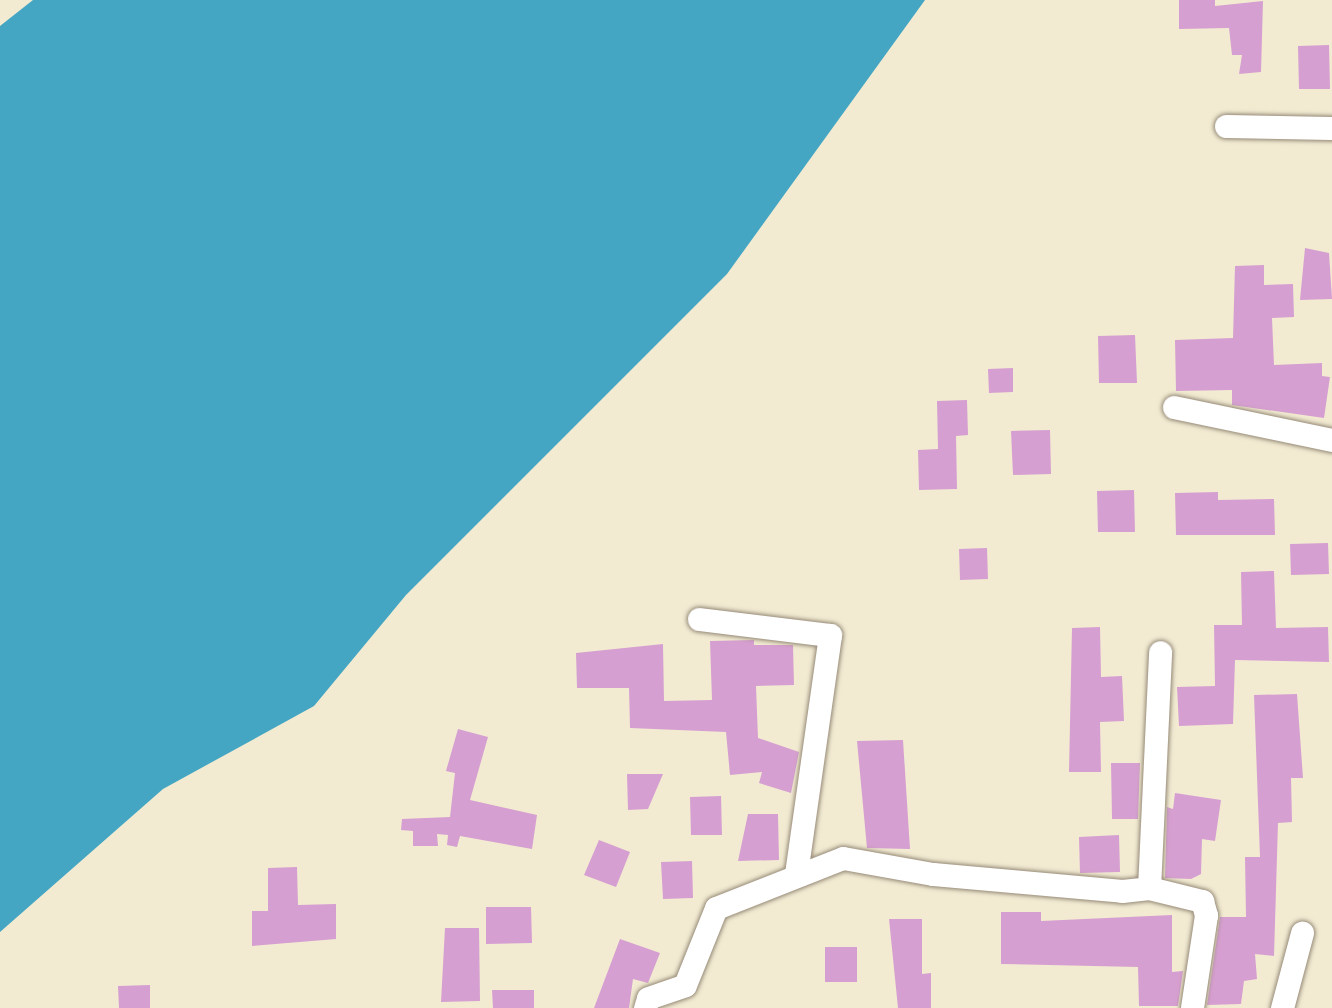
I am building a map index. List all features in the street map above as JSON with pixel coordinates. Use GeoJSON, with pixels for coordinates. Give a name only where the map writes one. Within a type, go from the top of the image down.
{"type":"FeatureCollection","features":[{"type":"Feature","properties":{"kind":"street"},"geometry":{"type":"LineString","coordinates":[[1226,126],[1332,128]]}},
{"type":"Feature","properties":{"kind":"street"},"geometry":{"type":"LineString","coordinates":[[1174,407],[1332,440]]}},
{"type":"Feature","properties":{"kind":"street"},"geometry":{"type":"LineString","coordinates":[[699,620],[830,635],[796,873]]}},
{"type":"Feature","properties":{"kind":"street"},"geometry":{"type":"LineString","coordinates":[[1149,888],[1160,652]]}},
{"type":"Feature","properties":{"kind":"street"},"geometry":{"type":"LineString","coordinates":[[645,1008],[648,998],[685,985],[716,908],[796,873],[843,858],[933,874],[1122,891],[1149,888],[1207,907],[1192,1008]]}},
{"type":"Feature","properties":{"kind":"street"},"geometry":{"type":"LineString","coordinates":[[1282,1008],[1302,933]]}},
{"type":"Feature","properties":{"kind":"water"},"geometry":{"type":"Polygon","coordinates":[[[33,0],[925,0],[727,274],[406,595],[314,706],[163,789],[0,932],[0,26],[33,0]]]}},
{"type":"Feature","properties":{"kind":"building"},"geometry":{"type":"Polygon","coordinates":[[[1179,0],[1215,0],[1215,6],[1263,1],[1261,72],[1239,74],[1242,55],[1232,55],[1229,28],[1179,29],[1179,0]]]}},
{"type":"Feature","properties":{"kind":"building"},"geometry":{"type":"Polygon","coordinates":[[[1329,45],[1330,89],[1299,89],[1298,46],[1329,45]]]}},
{"type":"Feature","properties":{"kind":"building"},"geometry":{"type":"Polygon","coordinates":[[[1305,248],[1329,253],[1332,299],[1300,300],[1305,248]]]}},
{"type":"Feature","properties":{"kind":"building"},"geometry":{"type":"Polygon","coordinates":[[[1264,265],[1264,285],[1293,284],[1294,317],[1272,318],[1274,365],[1322,363],[1322,376],[1330,377],[1324,418],[1232,405],[1232,390],[1176,391],[1175,340],[1233,338],[1235,266],[1264,265]]]}},
{"type":"Feature","properties":{"kind":"building"},"geometry":{"type":"Polygon","coordinates":[[[1135,335],[1137,383],[1099,383],[1098,336],[1135,335]]]}},
{"type":"Feature","properties":{"kind":"building"},"geometry":{"type":"Polygon","coordinates":[[[1013,368],[1013,392],[989,393],[988,369],[1013,368]]]}},
{"type":"Feature","properties":{"kind":"building"},"geometry":{"type":"Polygon","coordinates":[[[967,400],[968,435],[956,436],[957,489],[919,490],[918,450],[938,449],[937,401],[967,400]]]}},
{"type":"Feature","properties":{"kind":"building"},"geometry":{"type":"Polygon","coordinates":[[[1050,430],[1051,474],[1013,475],[1011,431],[1050,430]]]}},
{"type":"Feature","properties":{"kind":"building"},"geometry":{"type":"Polygon","coordinates":[[[1134,490],[1135,532],[1098,532],[1097,491],[1134,490]]]}},
{"type":"Feature","properties":{"kind":"building"},"geometry":{"type":"Polygon","coordinates":[[[1218,492],[1218,500],[1274,499],[1275,535],[1176,535],[1175,493],[1218,492]]]}},
{"type":"Feature","properties":{"kind":"building"},"geometry":{"type":"Polygon","coordinates":[[[1328,543],[1329,574],[1291,575],[1290,544],[1328,543]]]}},
{"type":"Feature","properties":{"kind":"building"},"geometry":{"type":"Polygon","coordinates":[[[987,548],[988,579],[960,580],[959,549],[987,548]]]}},
{"type":"Feature","properties":{"kind":"building"},"geometry":{"type":"Polygon","coordinates":[[[1274,571],[1276,628],[1328,627],[1329,662],[1235,660],[1233,724],[1179,726],[1177,687],[1215,686],[1214,625],[1242,625],[1241,572],[1274,571]]]}},
{"type":"Feature","properties":{"kind":"building"},"geometry":{"type":"Polygon","coordinates":[[[1100,627],[1101,677],[1122,676],[1124,721],[1100,722],[1101,772],[1069,772],[1072,628],[1100,627]]]}},
{"type":"Feature","properties":{"kind":"building"},"geometry":{"type":"Polygon","coordinates":[[[754,640],[754,645],[793,645],[794,685],[756,686],[758,738],[799,752],[791,793],[759,783],[762,772],[730,775],[726,732],[630,728],[629,688],[577,688],[576,653],[663,644],[664,701],[712,700],[710,641],[754,640]]]}},
{"type":"Feature","properties":{"kind":"building"},"geometry":{"type":"Polygon","coordinates":[[[1297,694],[1303,778],[1291,778],[1292,822],[1278,823],[1274,956],[1255,954],[1257,979],[1244,981],[1241,1004],[1207,1005],[1220,917],[1246,917],[1245,857],[1260,857],[1254,695],[1297,694]]]}},
{"type":"Feature","properties":{"kind":"building"},"geometry":{"type":"Polygon","coordinates":[[[458,729],[488,737],[470,800],[537,815],[532,849],[460,836],[457,847],[447,845],[448,835],[437,834],[438,846],[413,846],[413,831],[401,830],[402,819],[450,817],[455,773],[446,771],[458,729]]]}},
{"type":"Feature","properties":{"kind":"building"},"geometry":{"type":"Polygon","coordinates":[[[903,740],[910,849],[867,848],[857,741],[903,740]]]}},
{"type":"Feature","properties":{"kind":"building"},"geometry":{"type":"Polygon","coordinates":[[[1111,763],[1140,763],[1138,819],[1112,819],[1111,763]]]}},
{"type":"Feature","properties":{"kind":"building"},"geometry":{"type":"Polygon","coordinates":[[[627,774],[663,774],[648,809],[628,810],[627,774]]]}},
{"type":"Feature","properties":{"kind":"building"},"geometry":{"type":"Polygon","coordinates":[[[1175,793],[1221,800],[1215,841],[1202,839],[1201,874],[1191,879],[1165,878],[1167,807],[1173,809],[1175,793]]]}},
{"type":"Feature","properties":{"kind":"building"},"geometry":{"type":"Polygon","coordinates":[[[721,796],[722,835],[691,835],[690,797],[721,796]]]}},
{"type":"Feature","properties":{"kind":"building"},"geometry":{"type":"Polygon","coordinates":[[[748,814],[778,814],[779,860],[738,861],[748,814]]]}},
{"type":"Feature","properties":{"kind":"building"},"geometry":{"type":"Polygon","coordinates":[[[1119,835],[1120,872],[1080,873],[1079,837],[1119,835]]]}},
{"type":"Feature","properties":{"kind":"building"},"geometry":{"type":"Polygon","coordinates":[[[599,840],[630,852],[616,887],[584,875],[599,840]]]}},
{"type":"Feature","properties":{"kind":"building"},"geometry":{"type":"Polygon","coordinates":[[[692,861],[693,898],[663,899],[661,862],[692,861]]]}},
{"type":"Feature","properties":{"kind":"building"},"geometry":{"type":"Polygon","coordinates":[[[297,867],[298,905],[336,904],[336,939],[252,946],[252,911],[268,911],[268,868],[297,867]]]}},
{"type":"Feature","properties":{"kind":"building"},"geometry":{"type":"Polygon","coordinates":[[[486,907],[531,907],[532,943],[486,944],[486,907]]]}},
{"type":"Feature","properties":{"kind":"building"},"geometry":{"type":"Polygon","coordinates":[[[1001,912],[1041,912],[1041,921],[1172,915],[1172,972],[1183,971],[1178,1006],[1139,1006],[1138,967],[1001,964],[1001,912]]]}},
{"type":"Feature","properties":{"kind":"building"},"geometry":{"type":"Polygon","coordinates":[[[889,919],[922,919],[922,974],[931,973],[931,1008],[898,1008],[889,919]]]}},
{"type":"Feature","properties":{"kind":"building"},"geometry":{"type":"Polygon","coordinates":[[[445,928],[479,928],[480,1001],[441,1002],[445,928]]]}},
{"type":"Feature","properties":{"kind":"building"},"geometry":{"type":"Polygon","coordinates":[[[620,939],[660,953],[648,983],[633,979],[629,1008],[594,1008],[620,939]]]}},
{"type":"Feature","properties":{"kind":"building"},"geometry":{"type":"Polygon","coordinates":[[[825,947],[857,947],[857,982],[825,982],[825,947]]]}},
{"type":"Feature","properties":{"kind":"building"},"geometry":{"type":"Polygon","coordinates":[[[150,985],[150,1008],[119,1008],[118,986],[150,985]]]}},
{"type":"Feature","properties":{"kind":"building"},"geometry":{"type":"Polygon","coordinates":[[[492,990],[534,990],[534,1008],[493,1008],[492,990]]]}}]}
